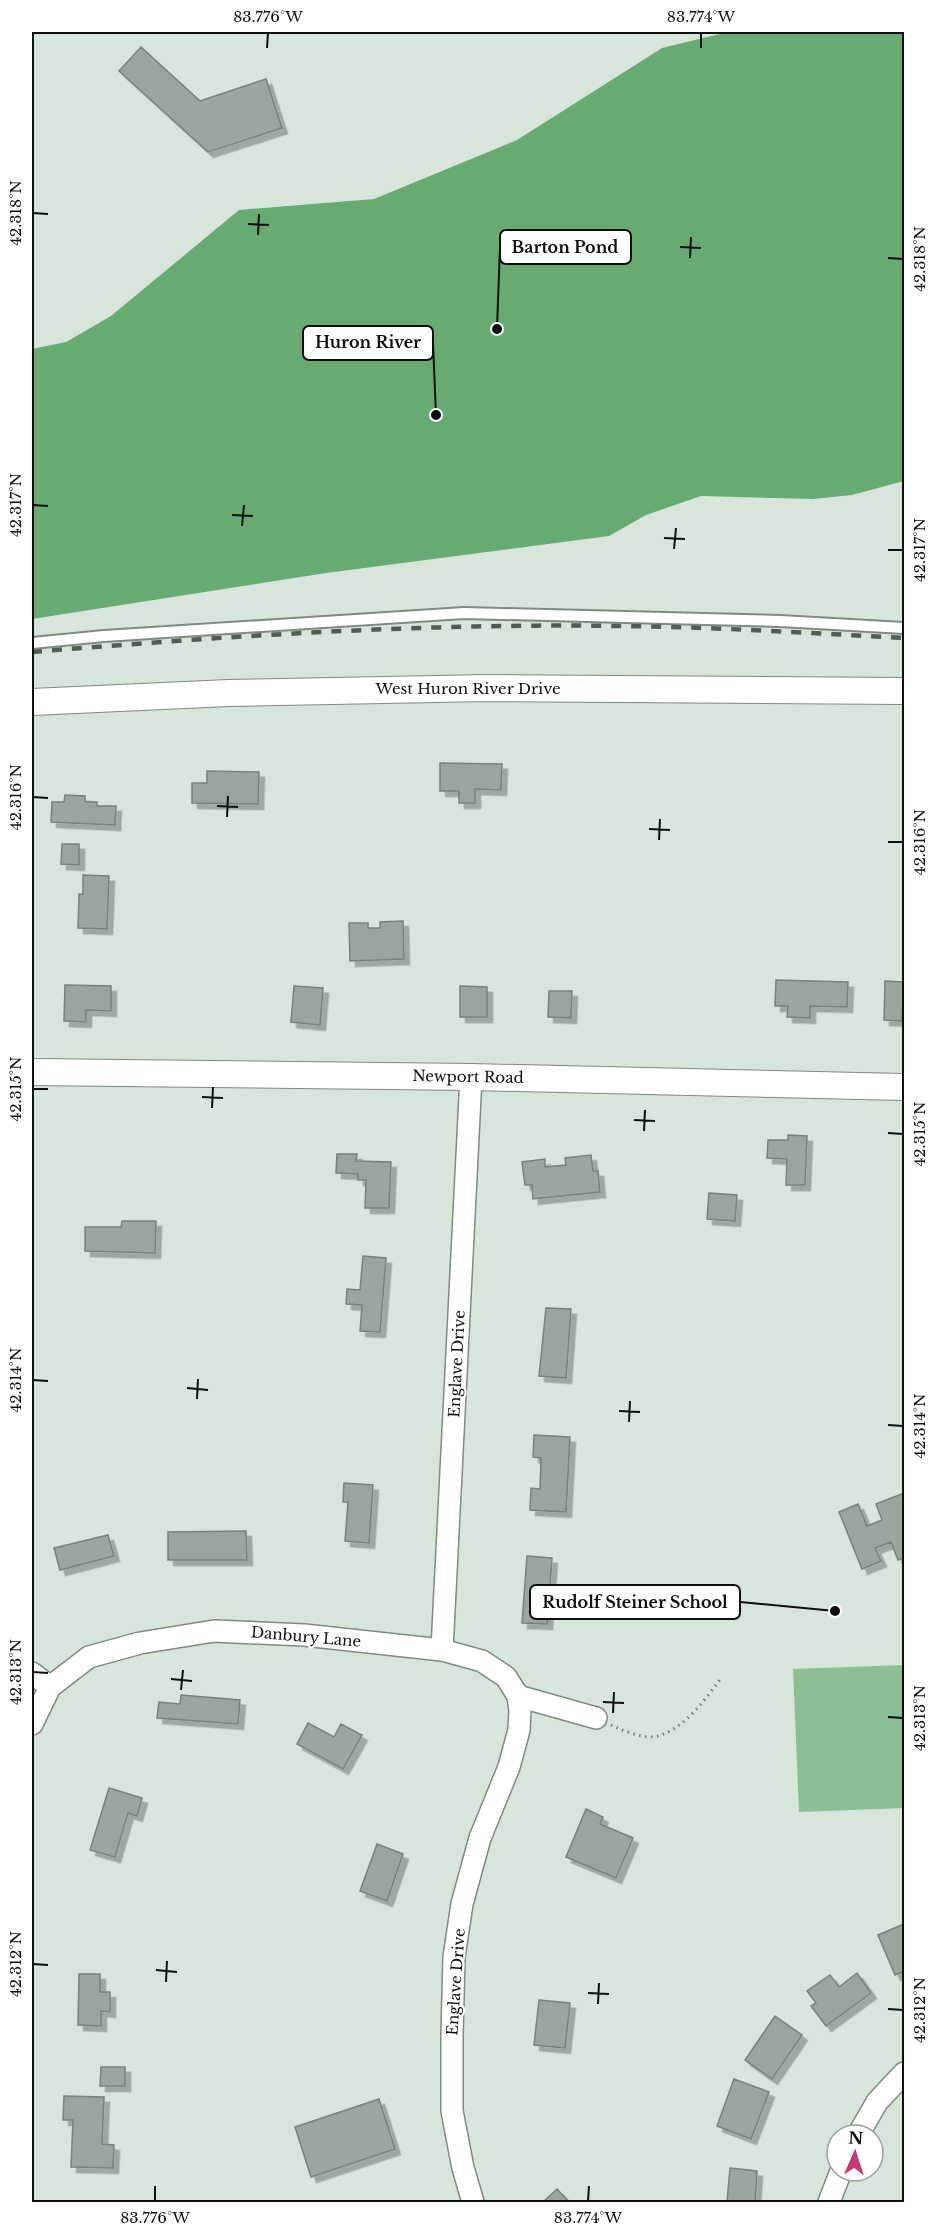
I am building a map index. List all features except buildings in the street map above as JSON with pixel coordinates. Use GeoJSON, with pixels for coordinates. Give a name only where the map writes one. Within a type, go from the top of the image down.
{"type":"FeatureCollection","features":[{"type":"Feature","properties":{"kind":"street","name":"West Huron River Drive"},"geometry":{"type":"LineString","coordinates":[[32,702],[228,693],[489,688],[904,691]]}},
{"type":"Feature","properties":{"kind":"street","name":"Newport Road"},"geometry":{"type":"LineString","coordinates":[[32,1072],[471,1077],[904,1087]]}},
{"type":"Feature","properties":{"kind":"street","name":"Englave Drive"},"geometry":{"type":"LineString","coordinates":[[442,1650],[471,1077]]}},
{"type":"Feature","properties":{"kind":"street","name":"Danbury Lane"},"geometry":{"type":"LineString","coordinates":[[32,1724],[50,1687],[89,1657],[140,1643],[214,1631],[304,1635],[442,1650],[483,1661],[510,1682],[518,1696]]}},
{"type":"Feature","properties":{"kind":"street"},"geometry":{"type":"LineString","coordinates":[[32,1673],[50,1687]]}},
{"type":"Feature","properties":{"kind":"street","name":"Englave Drive"},"geometry":{"type":"LineString","coordinates":[[473,2202],[463,2168],[452,2111],[454,1957],[462,1904],[480,1838],[516,1744],[520,1712],[518,1696]]}},
{"type":"Feature","properties":{"kind":"street"},"geometry":{"type":"LineString","coordinates":[[518,1696],[596,1718]]}},
{"type":"Feature","properties":{"kind":"street"},"geometry":{"type":"LineString","coordinates":[[865,2123],[877,2102],[904,2073]]}},
{"type":"Feature","properties":{"kind":"street"},"geometry":{"type":"LineString","coordinates":[[829,2202],[836,2183]]}},
{"type":"Feature","properties":{"kind":"lane"},"geometry":{"type":"LineString","coordinates":[[32,643],[464,613],[780,621],[904,628]]}},
{"type":"Feature","properties":{"kind":"path"},"geometry":{"type":"LineString","coordinates":[[596,1718],[630,1734],[660,1736],[677,1726],[698,1708],[722,1677]]}},
{"type":"Feature","properties":{"kind":"shaded area"},"geometry":{"type":"Polygon","coordinates":[[[728,32],[904,32],[904,481],[852,495],[813,499],[701,496],[646,515],[609,536],[326,573],[32,619],[32,349],[66,342],[111,316],[239,210],[374,199],[517,140],[662,48],[728,32]]]}},
{"type":"Feature","properties":{"kind":"shaded area"},"geometry":{"type":"Polygon","coordinates":[[[904,1665],[904,1808],[799,1812],[793,1669],[904,1665]]]}},
{"type":"Feature","properties":{"kind":"railway"},"geometry":{"type":"LineString","coordinates":[[32,652],[252,636],[472,627],[655,627],[904,638]]}},
{"type":"Feature","properties":{"kind":"place","name":"Barton Pond"},"geometry":{"type":"Point","coordinates":[497,329]}},
{"type":"Feature","properties":{"kind":"place","name":"Huron River"},"geometry":{"type":"Point","coordinates":[436,415]}},
{"type":"Feature","properties":{"kind":"place","name":"Rudolf Steiner School"},"geometry":{"type":"Point","coordinates":[835,1611]}}]}
